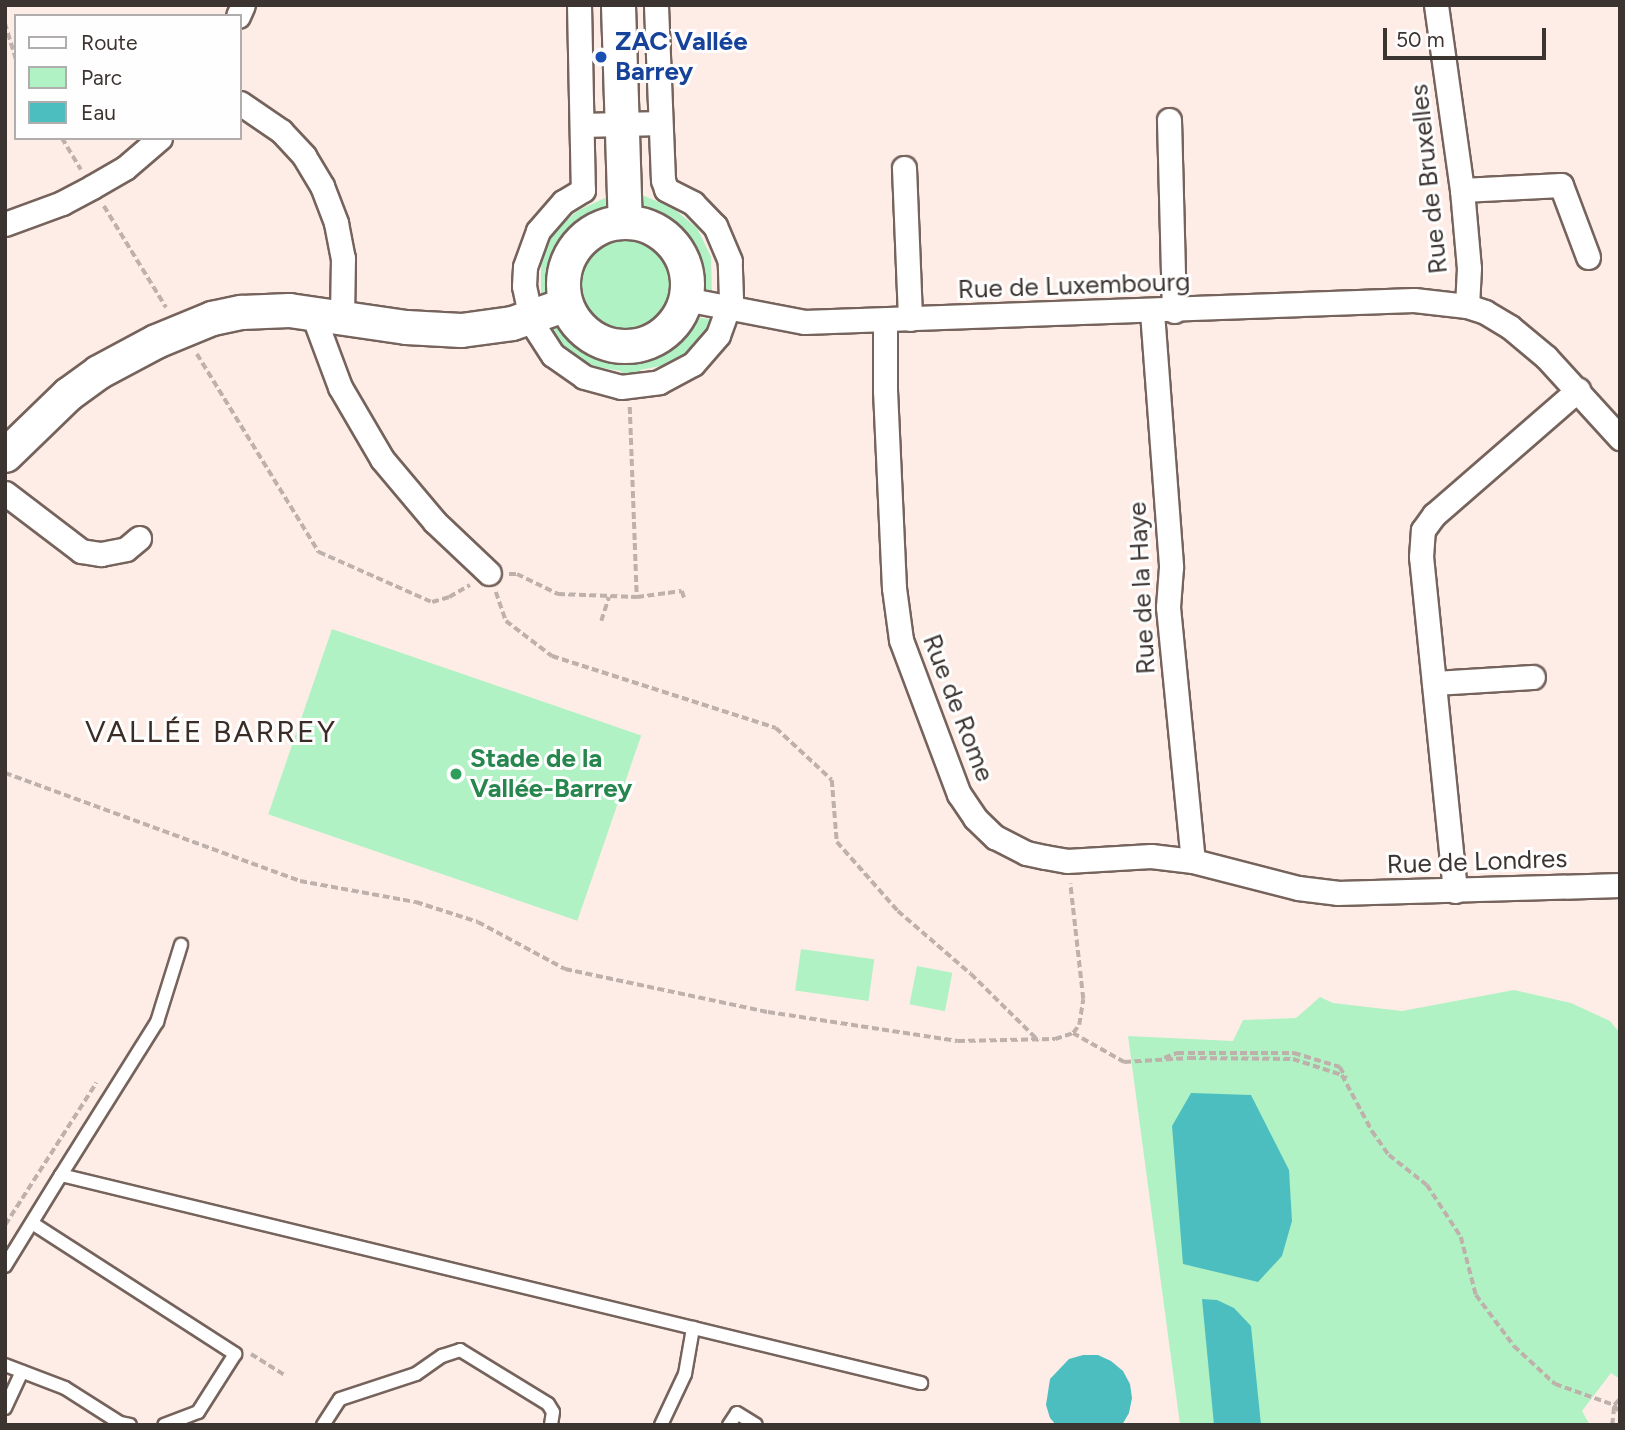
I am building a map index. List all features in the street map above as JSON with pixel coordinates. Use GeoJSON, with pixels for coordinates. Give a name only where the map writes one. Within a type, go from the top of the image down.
{"type":"FeatureCollection","features":[{"type":"Feature","properties":{"kind":"street"},"geometry":{"type":"LineString","coordinates":[[579,5],[583,190],[562,202],[549,215],[530,248],[524,286],[530,317],[541,340],[568,368],[602,384],[641,386],[659,382],[693,364],[718,335],[728,309],[732,280],[724,243],[703,211],[666,189],[660,123],[656,5]]}},
{"type":"Feature","properties":{"kind":"street"},"geometry":{"type":"LineString","coordinates":[[618,5],[625,222]]}},
{"type":"Feature","properties":{"kind":"street","name":"Rue de Bruxelles"},"geometry":{"type":"LineString","coordinates":[[1436,5],[1462,190],[1469,268],[1467,306]]}},
{"type":"Feature","properties":{"kind":"street"},"geometry":{"type":"LineString","coordinates":[[242,104],[281,131],[304,156],[323,186],[336,223],[343,257],[327,315],[340,387],[382,459],[435,522],[489,573]]}},
{"type":"Feature","properties":{"kind":"street","name":"Rue de la Haye"},"geometry":{"type":"LineString","coordinates":[[1169,120],[1163,311],[1151,332],[1171,567],[1168,607],[1194,861]]}},
{"type":"Feature","properties":{"kind":"street"},"geometry":{"type":"LineString","coordinates":[[583,125],[660,123]]}},
{"type":"Feature","properties":{"kind":"street"},"geometry":{"type":"LineString","coordinates":[[5,225],[62,203],[92,187],[125,168],[158,140]]}},
{"type":"Feature","properties":{"kind":"street"},"geometry":{"type":"LineString","coordinates":[[904,168],[910,319]]}},
{"type":"Feature","properties":{"kind":"street"},"geometry":{"type":"LineString","coordinates":[[1462,190],[1561,185],[1587,257]]}},
{"type":"Feature","properties":{"kind":"street"},"geometry":{"type":"LineString","coordinates":[[625,222],[652,228],[674,246],[686,271],[685,299],[680,314],[658,337],[627,346],[597,339],[583,330],[566,304],[562,281],[574,248],[602,226],[625,222]]}},
{"type":"Feature","properties":{"kind":"street","name":"Rue de Luxembourg"},"geometry":{"type":"LineString","coordinates":[[685,299],[804,322],[1414,300],[1467,306],[1485,312],[1510,327],[1578,390],[1620,438]]}},
{"type":"Feature","properties":{"kind":"street"},"geometry":{"type":"LineString","coordinates":[[5,455],[68,394],[98,372],[156,341],[212,318],[265,309],[461,330],[496,327],[566,304]]}},
{"type":"Feature","properties":{"kind":"street","name":"Rue de Rome"},"geometry":{"type":"LineString","coordinates":[[885,320],[885,390],[897,617],[907,661],[951,779],[975,818],[1009,845],[1026,853],[1067,861],[1151,856],[1194,861],[1298,888],[1336,893]]}},
{"type":"Feature","properties":{"kind":"street"},"geometry":{"type":"LineString","coordinates":[[1455,891],[1421,557],[1423,530],[1434,515],[1578,390]]}},
{"type":"Feature","properties":{"kind":"street"},"geometry":{"type":"LineString","coordinates":[[5,493],[81,551],[101,554],[126,549],[139,538]]}},
{"type":"Feature","properties":{"kind":"street"},"geometry":{"type":"LineString","coordinates":[[1434,683],[1533,677]]}},
{"type":"Feature","properties":{"kind":"street","name":"Rue de Londres"},"geometry":{"type":"LineString","coordinates":[[1336,893],[1620,885]]}},
{"type":"Feature","properties":{"kind":"lane"},"geometry":{"type":"LineString","coordinates":[[5,1266],[157,1022],[181,944]]}},
{"type":"Feature","properties":{"kind":"lane"},"geometry":{"type":"LineString","coordinates":[[61,1175],[921,1383]]}},
{"type":"Feature","properties":{"kind":"lane"},"geometry":{"type":"LineString","coordinates":[[32,1223],[235,1353],[198,1412],[164,1425]]}},
{"type":"Feature","properties":{"kind":"lane"},"geometry":{"type":"LineString","coordinates":[[661,1425],[685,1374],[693,1328]]}},
{"type":"Feature","properties":{"kind":"lane"},"geometry":{"type":"LineString","coordinates":[[323,1425],[340,1399],[416,1374],[442,1356],[460,1350],[548,1404],[552,1412],[551,1425]]}},
{"type":"Feature","properties":{"kind":"lane"},"geometry":{"type":"LineString","coordinates":[[5,1365],[65,1388],[120,1423],[130,1425]]}},
{"type":"Feature","properties":{"kind":"lane"},"geometry":{"type":"LineString","coordinates":[[5,1408],[22,1372]]}},
{"type":"Feature","properties":{"kind":"lane"},"geometry":{"type":"LineString","coordinates":[[729,1425],[737,1413],[756,1425]]}},
{"type":"Feature","properties":{"kind":"path"},"geometry":{"type":"LineString","coordinates":[[5,23],[14,55]]}},
{"type":"Feature","properties":{"kind":"path"},"geometry":{"type":"LineString","coordinates":[[5,50],[12,50]]}},
{"type":"Feature","properties":{"kind":"path"},"geometry":{"type":"LineString","coordinates":[[63,140],[167,309]]}},
{"type":"Feature","properties":{"kind":"path"},"geometry":{"type":"LineString","coordinates":[[192,347],[319,552],[432,603],[449,597],[489,573],[517,574],[558,594],[637,597],[682,591],[685,600]]}},
{"type":"Feature","properties":{"kind":"path"},"geometry":{"type":"LineString","coordinates":[[630,402],[637,597]]}},
{"type":"Feature","properties":{"kind":"path"},"geometry":{"type":"LineString","coordinates":[[489,573],[506,621],[552,656],[776,727],[832,780],[837,842],[898,911],[971,974],[1039,1041]]}},
{"type":"Feature","properties":{"kind":"path"},"geometry":{"type":"LineString","coordinates":[[601,621],[610,597]]}},
{"type":"Feature","properties":{"kind":"path"},"geometry":{"type":"LineString","coordinates":[[5,773],[300,881],[416,902],[478,922],[565,969],[768,1012],[958,1041],[1039,1041],[1073,1033],[1119,1061],[1136,1063],[1159,1060],[1293,1059],[1342,1075],[1372,1131],[1390,1155],[1427,1185],[1461,1237],[1476,1295],[1514,1346],[1555,1384],[1614,1405],[1620,1413]]}},
{"type":"Feature","properties":{"kind":"path"},"geometry":{"type":"LineString","coordinates":[[1067,861],[1083,1009],[1073,1033]]}},
{"type":"Feature","properties":{"kind":"path"},"geometry":{"type":"LineString","coordinates":[[5,1226],[96,1083]]}},
{"type":"Feature","properties":{"kind":"path"},"geometry":{"type":"LineString","coordinates":[[1612,1425],[1614,1405],[1620,1399]]}},
{"type":"Feature","properties":{"kind":"green space"},"geometry":{"type":"Polygon","coordinates":[[[640,194],[673,208],[697,228],[711,257],[712,293],[703,289],[700,260],[689,237],[670,220],[640,208],[640,194]]]}},
{"type":"Feature","properties":{"kind":"green space"},"geometry":{"type":"Polygon","coordinates":[[[609,196],[609,210],[580,223],[562,240],[552,264],[550,293],[541,297],[541,262],[554,232],[577,211],[609,196]]]}},
{"type":"Feature","properties":{"kind":"green space"},"geometry":{"type":"Polygon","coordinates":[[[626,239],[644,243],[658,253],[668,267],[672,285],[668,303],[658,317],[644,327],[626,331],[608,327],[594,317],[584,303],[580,285],[584,267],[594,253],[608,243],[626,239]]]}},
{"type":"Feature","properties":{"kind":"green space"},"geometry":{"type":"Polygon","coordinates":[[[695,317],[715,320],[711,329],[703,331],[687,353],[665,365],[640,370],[640,378],[623,380],[621,371],[597,367],[575,357],[560,344],[543,322],[555,319],[588,348],[612,358],[632,359],[657,353],[676,341],[695,317]]]}},
{"type":"Feature","properties":{"kind":"green space","name":"Stade de la Vallée-Barrey"},"geometry":{"type":"Polygon","coordinates":[[[332,629],[641,735],[577,921],[268,814],[332,629]]]}},
{"type":"Feature","properties":{"kind":"green space"},"geometry":{"type":"Polygon","coordinates":[[[801,949],[874,959],[868,1001],[795,991],[801,949]]]}},
{"type":"Feature","properties":{"kind":"green space"},"geometry":{"type":"Polygon","coordinates":[[[917,966],[952,973],[945,1011],[910,1004],[917,966]]]}},
{"type":"Feature","properties":{"kind":"green space"},"geometry":{"type":"Polygon","coordinates":[[[1514,990],[1571,1003],[1610,1021],[1620,1033],[1620,1379],[1611,1373],[1582,1411],[1590,1425],[1180,1425],[1128,1036],[1233,1041],[1243,1020],[1296,1018],[1320,997],[1333,1003],[1402,1011],[1514,990]]]}},
{"type":"Feature","properties":{"kind":"water"},"geometry":{"type":"Polygon","coordinates":[[[1191,1093],[1251,1095],[1289,1170],[1292,1221],[1282,1256],[1258,1282],[1183,1264],[1172,1126],[1191,1093]]]}},
{"type":"Feature","properties":{"kind":"water"},"geometry":{"type":"Polygon","coordinates":[[[1202,1299],[1217,1300],[1234,1308],[1251,1326],[1261,1425],[1214,1425],[1202,1299]]]}},
{"type":"Feature","properties":{"kind":"water"},"geometry":{"type":"Polygon","coordinates":[[[1098,1355],[1123,1371],[1130,1384],[1132,1398],[1129,1413],[1122,1425],[1056,1425],[1050,1418],[1046,1405],[1050,1379],[1069,1359],[1098,1355]]]}},
{"type":"Feature","properties":{"kind":"place","name":"ZAC Vallée Barrey"},"geometry":{"type":"Point","coordinates":[601,57]}},
{"type":"Feature","properties":{"kind":"place","name":"Stade de la Vallée-Barrey"},"geometry":{"type":"Point","coordinates":[456,774]}},
{"type":"Feature","properties":{"kind":"district","name":"VALLÉE BARREY"},"geometry":{"type":"Point","coordinates":[211,732]}}]}
